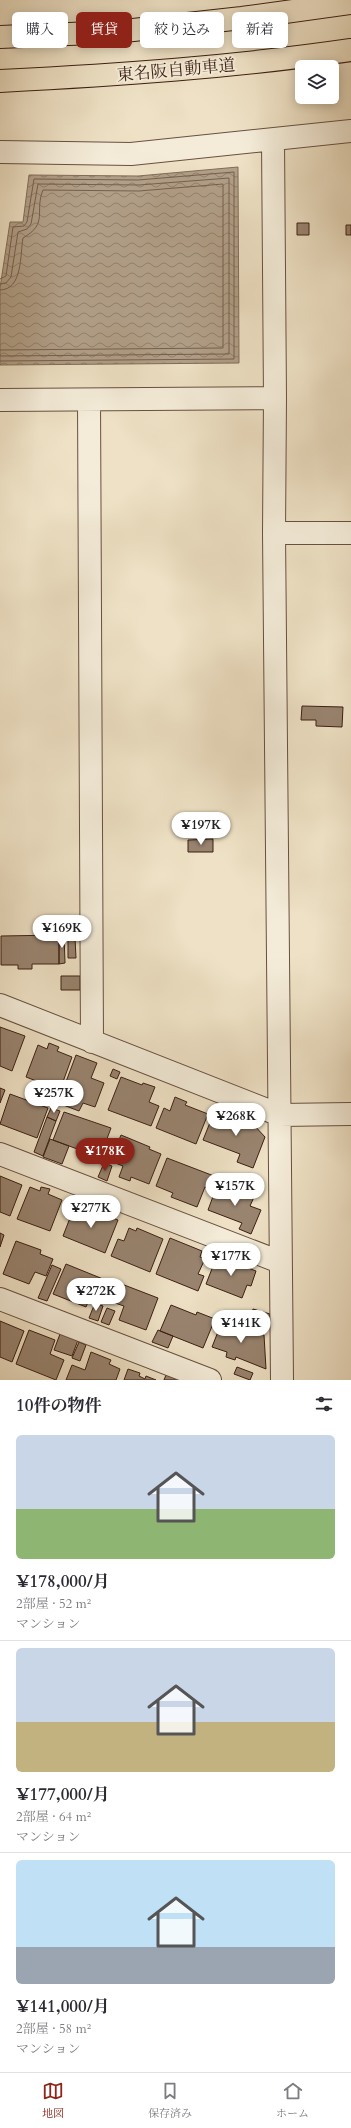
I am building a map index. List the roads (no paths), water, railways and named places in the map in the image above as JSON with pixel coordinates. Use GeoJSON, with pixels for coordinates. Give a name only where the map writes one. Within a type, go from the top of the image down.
{"type":"FeatureCollection","features":[{"type":"Feature","properties":{"kind":"highway"},"geometry":{"type":"LineString","coordinates":[[0,37],[114,32],[242,18],[351,2]]}},
{"type":"Feature","properties":{"kind":"highway","name":"東名阪自動車道"},"geometry":{"type":"LineString","coordinates":[[0,81],[130,74],[271,62],[351,50]]}},
{"type":"Feature","properties":{"kind":"street"},"geometry":{"type":"LineString","coordinates":[[0,152],[132,154],[351,131]]}},
{"type":"Feature","properties":{"kind":"street"},"geometry":{"type":"LineString","coordinates":[[273,140],[275,398],[274,533],[282,1380]]}},
{"type":"Feature","properties":{"kind":"street"},"geometry":{"type":"LineString","coordinates":[[0,400],[275,398]]}},
{"type":"Feature","properties":{"kind":"street"},"geometry":{"type":"LineString","coordinates":[[89,400],[92,1042]]}},
{"type":"Feature","properties":{"kind":"street"},"geometry":{"type":"LineString","coordinates":[[274,533],[351,533]]}},
{"type":"Feature","properties":{"kind":"street"},"geometry":{"type":"LineString","coordinates":[[0,1005],[280,1115],[351,1114]]}},
{"type":"Feature","properties":{"kind":"street"},"geometry":{"type":"LineString","coordinates":[[0,1154],[280,1262]]}},
{"type":"Feature","properties":{"kind":"street"},"geometry":{"type":"LineString","coordinates":[[0,1299],[210,1380]]}},
{"type":"Feature","properties":{"kind":"water"},"geometry":{"type":"Polygon","coordinates":[[[238,167],[239,363],[0,365],[0,288],[10,222],[23,222],[29,175],[138,176],[238,167]]]}}]}
